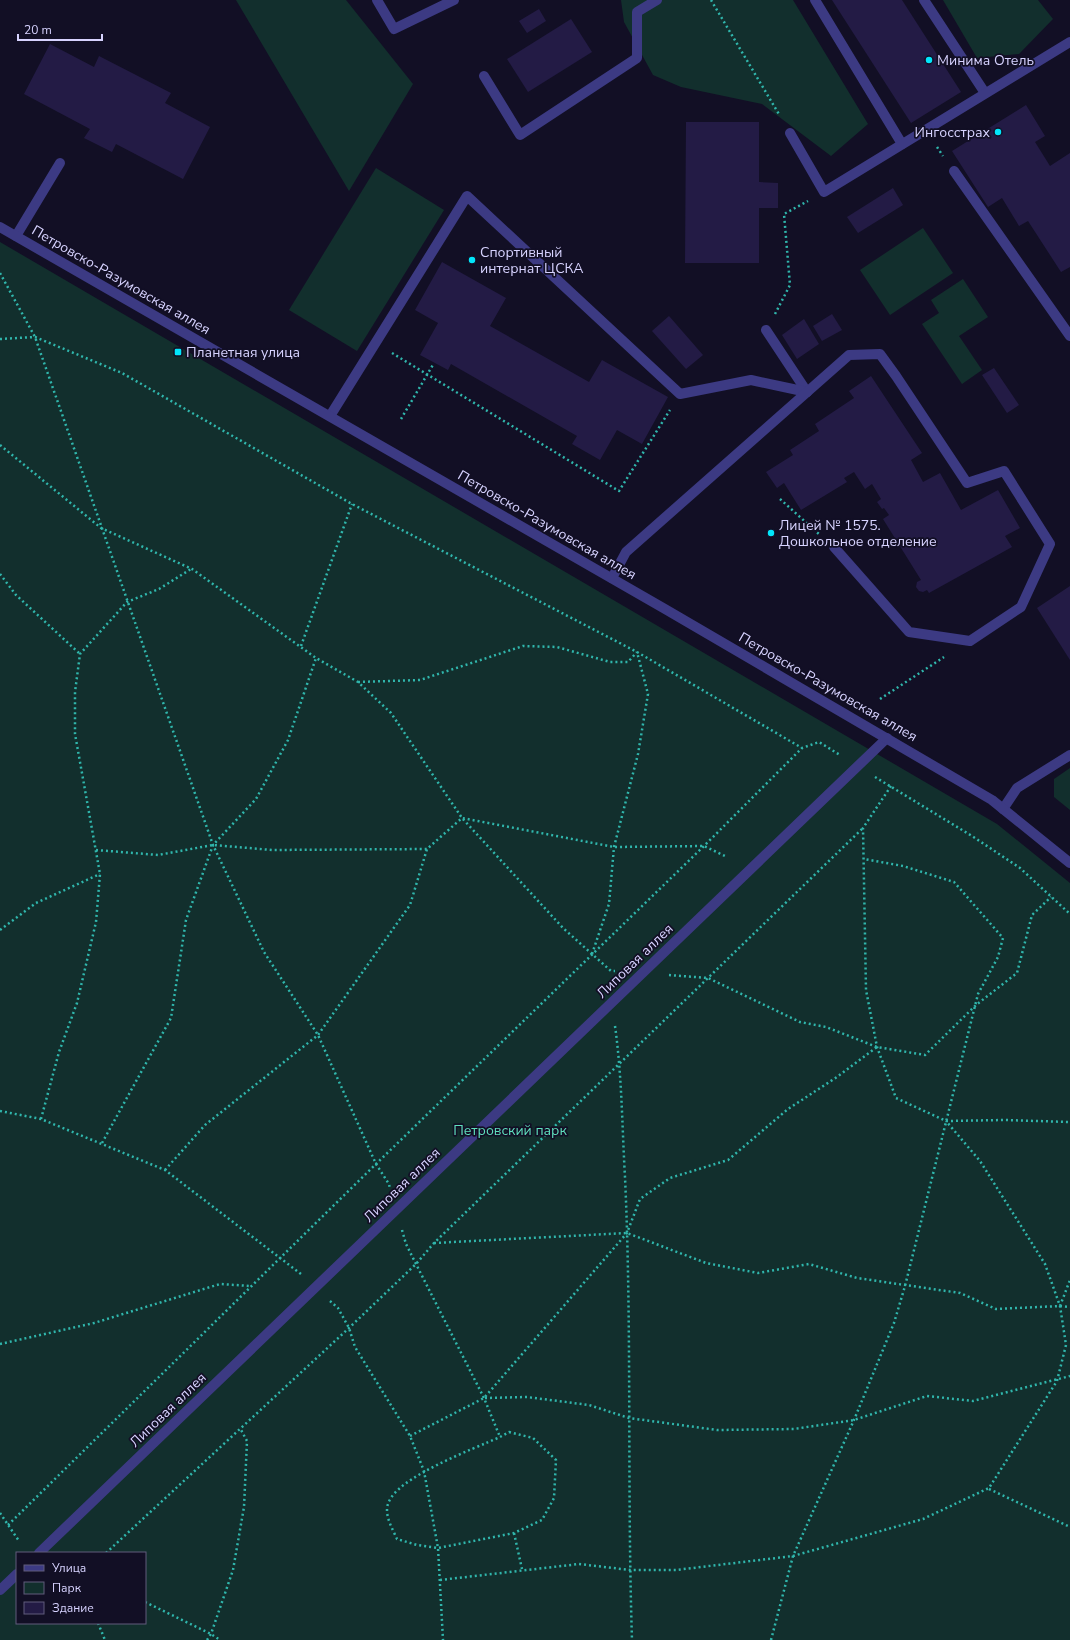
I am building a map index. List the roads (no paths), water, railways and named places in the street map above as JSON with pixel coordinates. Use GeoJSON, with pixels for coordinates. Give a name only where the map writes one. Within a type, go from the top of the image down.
{"type":"FeatureCollection","features":[{"type":"Feature","properties":{"kind":"street"},"geometry":{"type":"LineString","coordinates":[[377,0],[394,29],[454,0]]}},
{"type":"Feature","properties":{"kind":"street"},"geometry":{"type":"LineString","coordinates":[[484,76],[520,135],[637,58],[638,12],[657,0]]}},
{"type":"Feature","properties":{"kind":"street"},"geometry":{"type":"LineString","coordinates":[[815,0],[902,144]]}},
{"type":"Feature","properties":{"kind":"street"},"geometry":{"type":"LineString","coordinates":[[924,0],[985,93]]}},
{"type":"Feature","properties":{"kind":"street"},"geometry":{"type":"LineString","coordinates":[[790,134],[824,192],[1070,42]]}},
{"type":"Feature","properties":{"kind":"street"},"geometry":{"type":"LineString","coordinates":[[16,236],[60,163]]}},
{"type":"Feature","properties":{"kind":"street"},"geometry":{"type":"LineString","coordinates":[[954,171],[1070,336]]}},
{"type":"Feature","properties":{"kind":"street"},"geometry":{"type":"LineString","coordinates":[[330,416],[374,343],[467,196],[680,394],[751,380],[807,392]]}},
{"type":"Feature","properties":{"kind":"street","name":"Петровско-Разумовская аллея"},"geometry":{"type":"LineString","coordinates":[[0,227],[612,578],[992,800],[1070,863]]}},
{"type":"Feature","properties":{"kind":"street"},"geometry":{"type":"LineString","coordinates":[[766,330],[807,392]]}},
{"type":"Feature","properties":{"kind":"street"},"geometry":{"type":"LineString","coordinates":[[612,578],[626,552],[849,355],[880,354],[968,483],[1004,472],[1050,544],[1021,607],[970,641],[909,632],[834,547]]}},
{"type":"Feature","properties":{"kind":"street","name":"Липовая аллея"},"geometry":{"type":"LineString","coordinates":[[40,1552],[887,738]]}},
{"type":"Feature","properties":{"kind":"street"},"geometry":{"type":"LineString","coordinates":[[1003,809],[1017,788],[1070,755]]}},
{"type":"Feature","properties":{"kind":"street"},"geometry":{"type":"LineString","coordinates":[[0,1590],[16,1575]]}},
{"type":"Feature","properties":{"kind":"place","name":"Минима Отель"},"geometry":{"type":"Point","coordinates":[929,60]}},
{"type":"Feature","properties":{"kind":"place","name":"Ингосстрах"},"geometry":{"type":"Point","coordinates":[998,132]}},
{"type":"Feature","properties":{"kind":"place","name":"Спортивный интернат ЦСКА"},"geometry":{"type":"Point","coordinates":[472,260]}},
{"type":"Feature","properties":{"kind":"place","name":"Планетная улица"},"geometry":{"type":"Point","coordinates":[178,352]}},
{"type":"Feature","properties":{"kind":"place","name":"Лицей № 1575. Дошкольное отделение"},"geometry":{"type":"Point","coordinates":[771,533]}},
{"type":"Feature","properties":{"kind":"park label","name":"Петровский парк"},"geometry":{"type":"Point","coordinates":[510,1130]}}]}
